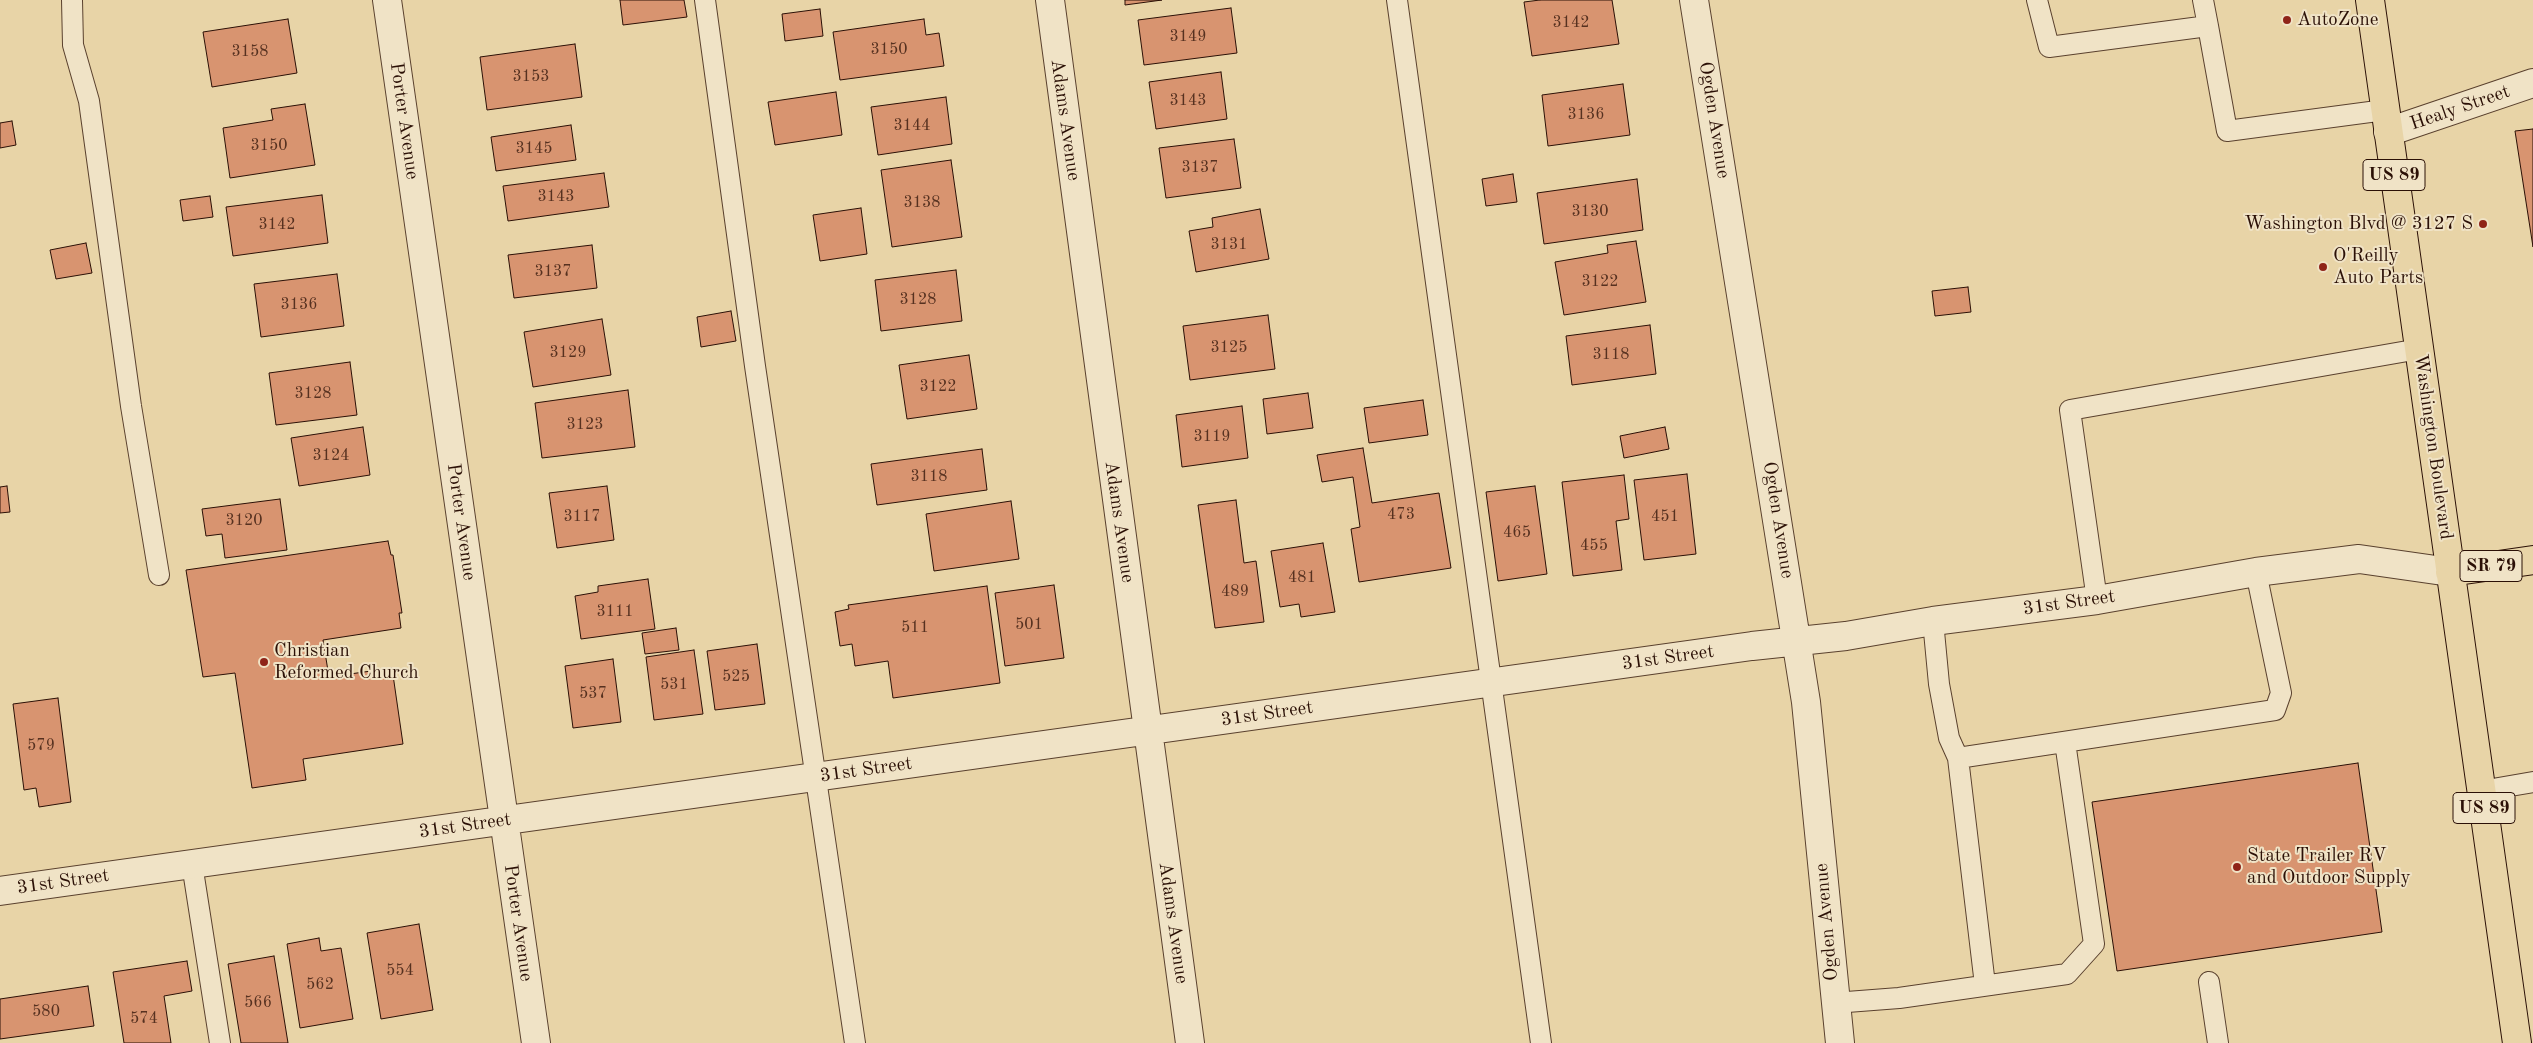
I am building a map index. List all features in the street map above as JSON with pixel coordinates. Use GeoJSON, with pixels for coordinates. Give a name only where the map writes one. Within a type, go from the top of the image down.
{"type":"FeatureCollection","features":[{"type":"Feature","properties":{"kind":"main road","name":"Washington Boulevard"},"geometry":{"type":"LineString","coordinates":[[2370,0],[2517,1043]]}},
{"type":"Feature","properties":{"kind":"main road","name":"31st Street"},"geometry":{"type":"LineString","coordinates":[[2450,572],[2533,560]]}},
{"type":"Feature","properties":{"kind":"street","name":"Porter Avenue"},"geometry":{"type":"LineString","coordinates":[[387,0],[536,1043]]}},
{"type":"Feature","properties":{"kind":"street","name":"Adams Avenue"},"geometry":{"type":"LineString","coordinates":[[1050,0],[1190,1043]]}},
{"type":"Feature","properties":{"kind":"street","name":"Ogden Avenue"},"geometry":{"type":"LineString","coordinates":[[1694,0],[1786,567],[1795,641],[1806,702],[1834,1003],[1840,1043]]}},
{"type":"Feature","properties":{"kind":"street","name":"Healy Street"},"geometry":{"type":"LineString","coordinates":[[2386,121],[2533,83]]}},
{"type":"Feature","properties":{"kind":"street","name":"31st Street"},"geometry":{"type":"LineString","coordinates":[[0,890],[1795,641],[1846,636],[1933,621],[2097,600],[2256,572],[2358,559],[2450,572]]}},
{"type":"Feature","properties":{"kind":"lane"},"geometry":{"type":"LineString","coordinates":[[72,0],[73,44],[89,100],[131,406],[159,575]]}},
{"type":"Feature","properties":{"kind":"lane"},"geometry":{"type":"LineString","coordinates":[[705,0],[757,376],[855,1043]]}},
{"type":"Feature","properties":{"kind":"lane"},"geometry":{"type":"LineString","coordinates":[[1397,0],[1542,1043]]}},
{"type":"Feature","properties":{"kind":"lane"},"geometry":{"type":"LineString","coordinates":[[2037,0],[2049,47],[2208,26]]}},
{"type":"Feature","properties":{"kind":"lane"},"geometry":{"type":"LineString","coordinates":[[2203,0],[2227,132],[2386,121]]}},
{"type":"Feature","properties":{"kind":"lane"},"geometry":{"type":"LineString","coordinates":[[2097,600],[2070,410],[2419,349]]}},
{"type":"Feature","properties":{"kind":"lane"},"geometry":{"type":"LineString","coordinates":[[1958,758],[2275,710],[2280,693],[2256,572]]}},
{"type":"Feature","properties":{"kind":"lane"},"geometry":{"type":"LineString","coordinates":[[1933,621],[1940,693],[1949,738],[1958,758],[1985,985]]}},
{"type":"Feature","properties":{"kind":"lane"},"geometry":{"type":"LineString","coordinates":[[1834,1003],[1899,998],[2067,974],[2094,944],[2065,742]]}},
{"type":"Feature","properties":{"kind":"lane"},"geometry":{"type":"LineString","coordinates":[[2481,791],[2533,782]]}},
{"type":"Feature","properties":{"kind":"lane"},"geometry":{"type":"LineString","coordinates":[[192,864],[220,1043]]}},
{"type":"Feature","properties":{"kind":"lane"},"geometry":{"type":"LineString","coordinates":[[2209,982],[2218,1043]]}},
{"type":"Feature","properties":{"kind":"building"},"geometry":{"type":"Polygon","coordinates":[[[620,0],[684,0],[687,17],[623,25],[620,0]]]}},
{"type":"Feature","properties":{"kind":"building"},"geometry":{"type":"Polygon","coordinates":[[[1125,0],[1162,0],[1125,5],[1125,0]]]}},
{"type":"Feature","properties":{"kind":"building"},"geometry":{"type":"Polygon","coordinates":[[[1540,0],[1612,0],[1619,44],[1532,56],[1524,2],[1540,0]]]}},
{"type":"Feature","properties":{"kind":"building"},"geometry":{"type":"Polygon","coordinates":[[[1231,8],[1237,53],[1144,65],[1138,20],[1231,8]]]}},
{"type":"Feature","properties":{"kind":"building"},"geometry":{"type":"Polygon","coordinates":[[[820,9],[823,36],[785,41],[782,14],[820,9]]]}},
{"type":"Feature","properties":{"kind":"building"},"geometry":{"type":"Polygon","coordinates":[[[288,19],[297,73],[212,87],[203,32],[288,19]]]}},
{"type":"Feature","properties":{"kind":"building"},"geometry":{"type":"Polygon","coordinates":[[[924,19],[926,35],[939,33],[944,66],[840,80],[833,32],[924,19]]]}},
{"type":"Feature","properties":{"kind":"building"},"geometry":{"type":"Polygon","coordinates":[[[575,44],[582,97],[487,110],[480,57],[575,44]]]}},
{"type":"Feature","properties":{"kind":"building"},"geometry":{"type":"Polygon","coordinates":[[[1221,72],[1227,119],[1156,129],[1149,82],[1221,72]]]}},
{"type":"Feature","properties":{"kind":"building"},"geometry":{"type":"Polygon","coordinates":[[[1623,84],[1630,135],[1548,146],[1542,95],[1623,84]]]}},
{"type":"Feature","properties":{"kind":"building"},"geometry":{"type":"Polygon","coordinates":[[[836,92],[842,135],[775,145],[768,102],[836,92]]]}},
{"type":"Feature","properties":{"kind":"building"},"geometry":{"type":"Polygon","coordinates":[[[946,97],[952,144],[878,155],[871,107],[946,97]]]}},
{"type":"Feature","properties":{"kind":"building"},"geometry":{"type":"Polygon","coordinates":[[[305,104],[315,165],[230,178],[223,128],[273,120],[271,109],[305,104]]]}},
{"type":"Feature","properties":{"kind":"building"},"geometry":{"type":"Polygon","coordinates":[[[12,121],[16,145],[0,148],[0,123],[12,121]]]}},
{"type":"Feature","properties":{"kind":"building"},"geometry":{"type":"Polygon","coordinates":[[[571,125],[576,160],[496,171],[491,137],[571,125]]]}},
{"type":"Feature","properties":{"kind":"building"},"geometry":{"type":"Polygon","coordinates":[[[2533,129],[2533,247],[2515,131],[2533,129]]]}},
{"type":"Feature","properties":{"kind":"building"},"geometry":{"type":"Polygon","coordinates":[[[1234,139],[1241,188],[1166,198],[1159,148],[1234,139]]]}},
{"type":"Feature","properties":{"kind":"building"},"geometry":{"type":"Polygon","coordinates":[[[951,160],[962,237],[892,247],[881,170],[951,160]]]}},
{"type":"Feature","properties":{"kind":"building"},"geometry":{"type":"Polygon","coordinates":[[[604,173],[609,207],[508,221],[503,186],[604,173]]]}},
{"type":"Feature","properties":{"kind":"building"},"geometry":{"type":"Polygon","coordinates":[[[1513,174],[1517,202],[1486,206],[1482,179],[1513,174]]]}},
{"type":"Feature","properties":{"kind":"building"},"geometry":{"type":"Polygon","coordinates":[[[1637,179],[1643,230],[1544,244],[1537,193],[1637,179]]]}},
{"type":"Feature","properties":{"kind":"building"},"geometry":{"type":"Polygon","coordinates":[[[322,195],[328,243],[233,256],[226,207],[322,195]]]}},
{"type":"Feature","properties":{"kind":"building"},"geometry":{"type":"Polygon","coordinates":[[[210,196],[213,217],[183,221],[180,200],[210,196]]]}},
{"type":"Feature","properties":{"kind":"building"},"geometry":{"type":"Polygon","coordinates":[[[861,208],[867,254],[820,261],[813,215],[861,208]]]}},
{"type":"Feature","properties":{"kind":"building"},"geometry":{"type":"Polygon","coordinates":[[[1260,209],[1269,259],[1196,272],[1189,231],[1213,227],[1212,218],[1260,209]]]}},
{"type":"Feature","properties":{"kind":"building"},"geometry":{"type":"Polygon","coordinates":[[[1636,241],[1646,302],[1564,315],[1555,262],[1608,253],[1607,245],[1636,241]]]}},
{"type":"Feature","properties":{"kind":"building"},"geometry":{"type":"Polygon","coordinates":[[[86,243],[92,273],[56,279],[50,250],[86,243]]]}},
{"type":"Feature","properties":{"kind":"building"},"geometry":{"type":"Polygon","coordinates":[[[592,245],[597,288],[514,298],[508,255],[592,245]]]}},
{"type":"Feature","properties":{"kind":"building"},"geometry":{"type":"Polygon","coordinates":[[[956,270],[962,321],[881,331],[875,280],[956,270]]]}},
{"type":"Feature","properties":{"kind":"building"},"geometry":{"type":"Polygon","coordinates":[[[337,274],[344,326],[261,337],[254,284],[337,274]]]}},
{"type":"Feature","properties":{"kind":"building"},"geometry":{"type":"Polygon","coordinates":[[[1968,287],[1971,312],[1935,316],[1932,291],[1968,287]]]}},
{"type":"Feature","properties":{"kind":"building"},"geometry":{"type":"Polygon","coordinates":[[[731,311],[736,341],[701,347],[697,317],[731,311]]]}},
{"type":"Feature","properties":{"kind":"building"},"geometry":{"type":"Polygon","coordinates":[[[1268,315],[1275,369],[1190,380],[1183,326],[1268,315]]]}},
{"type":"Feature","properties":{"kind":"building"},"geometry":{"type":"Polygon","coordinates":[[[602,319],[611,375],[533,387],[524,332],[602,319]]]}},
{"type":"Feature","properties":{"kind":"building"},"geometry":{"type":"Polygon","coordinates":[[[1650,325],[1656,374],[1572,385],[1566,336],[1650,325]]]}},
{"type":"Feature","properties":{"kind":"building"},"geometry":{"type":"Polygon","coordinates":[[[969,355],[977,409],[907,419],[899,365],[969,355]]]}},
{"type":"Feature","properties":{"kind":"building"},"geometry":{"type":"Polygon","coordinates":[[[350,362],[357,415],[276,425],[269,373],[350,362]]]}},
{"type":"Feature","properties":{"kind":"building"},"geometry":{"type":"Polygon","coordinates":[[[628,390],[635,447],[542,458],[535,403],[628,390]]]}},
{"type":"Feature","properties":{"kind":"building"},"geometry":{"type":"Polygon","coordinates":[[[1308,393],[1313,428],[1267,434],[1263,399],[1308,393]]]}},
{"type":"Feature","properties":{"kind":"building"},"geometry":{"type":"Polygon","coordinates":[[[1423,400],[1428,435],[1369,443],[1364,408],[1423,400]]]}},
{"type":"Feature","properties":{"kind":"building"},"geometry":{"type":"Polygon","coordinates":[[[1242,406],[1248,458],[1182,467],[1176,415],[1242,406]]]}},
{"type":"Feature","properties":{"kind":"building"},"geometry":{"type":"Polygon","coordinates":[[[363,427],[370,475],[299,486],[291,438],[363,427]]]}},
{"type":"Feature","properties":{"kind":"building"},"geometry":{"type":"Polygon","coordinates":[[[1665,427],[1669,449],[1624,458],[1620,436],[1665,427]]]}},
{"type":"Feature","properties":{"kind":"building"},"geometry":{"type":"Polygon","coordinates":[[[1363,448],[1372,503],[1439,493],[1451,568],[1359,582],[1351,529],[1360,527],[1353,477],[1322,482],[1317,455],[1363,448]]]}},
{"type":"Feature","properties":{"kind":"building"},"geometry":{"type":"Polygon","coordinates":[[[982,449],[987,490],[877,505],[871,464],[982,449]]]}},
{"type":"Feature","properties":{"kind":"building"},"geometry":{"type":"Polygon","coordinates":[[[1687,474],[1696,554],[1644,560],[1634,480],[1687,474]]]}},
{"type":"Feature","properties":{"kind":"building"},"geometry":{"type":"Polygon","coordinates":[[[1624,475],[1629,519],[1616,521],[1622,570],[1573,576],[1562,482],[1624,475]]]}},
{"type":"Feature","properties":{"kind":"building"},"geometry":{"type":"Polygon","coordinates":[[[7,486],[10,512],[0,513],[0,487],[7,486]]]}},
{"type":"Feature","properties":{"kind":"building"},"geometry":{"type":"Polygon","coordinates":[[[607,486],[614,540],[557,548],[549,493],[607,486]]]}},
{"type":"Feature","properties":{"kind":"building"},"geometry":{"type":"Polygon","coordinates":[[[1535,486],[1547,574],[1498,581],[1486,492],[1535,486]]]}},
{"type":"Feature","properties":{"kind":"building"},"geometry":{"type":"Polygon","coordinates":[[[280,499],[287,550],[225,558],[222,534],[206,536],[202,509],[280,499]]]}},
{"type":"Feature","properties":{"kind":"building"},"geometry":{"type":"Polygon","coordinates":[[[1236,500],[1244,563],[1256,561],[1264,622],[1215,628],[1198,505],[1236,500]]]}},
{"type":"Feature","properties":{"kind":"building"},"geometry":{"type":"Polygon","coordinates":[[[1011,501],[1019,559],[934,571],[926,514],[1011,501]]]}},
{"type":"Feature","properties":{"kind":"building","name":"Christian Reformed Church"},"geometry":{"type":"Polygon","coordinates":[[[388,541],[391,555],[393,555],[402,613],[399,613],[401,628],[323,640],[329,677],[392,668],[403,744],[303,759],[306,780],[252,788],[235,673],[203,677],[186,570],[388,541]]]}},
{"type":"Feature","properties":{"kind":"building"},"geometry":{"type":"Polygon","coordinates":[[[1323,543],[1335,612],[1301,617],[1299,604],[1280,607],[1271,551],[1323,543]]]}},
{"type":"Feature","properties":{"kind":"building"},"geometry":{"type":"Polygon","coordinates":[[[648,579],[655,629],[581,639],[575,596],[598,592],[598,586],[648,579]]]}},
{"type":"Feature","properties":{"kind":"building"},"geometry":{"type":"Polygon","coordinates":[[[1054,585],[1064,658],[1005,666],[995,593],[1054,585]]]}},
{"type":"Feature","properties":{"kind":"building"},"geometry":{"type":"Polygon","coordinates":[[[987,586],[1000,683],[893,698],[888,661],[855,666],[852,644],[840,646],[835,612],[849,609],[848,605],[987,586]]]}},
{"type":"Feature","properties":{"kind":"building"},"geometry":{"type":"Polygon","coordinates":[[[676,628],[679,650],[645,654],[642,633],[676,628]]]}},
{"type":"Feature","properties":{"kind":"building"},"geometry":{"type":"Polygon","coordinates":[[[757,644],[765,704],[715,710],[707,651],[757,644]]]}},
{"type":"Feature","properties":{"kind":"building"},"geometry":{"type":"Polygon","coordinates":[[[694,650],[703,714],[654,720],[646,657],[694,650]]]}},
{"type":"Feature","properties":{"kind":"building"},"geometry":{"type":"Polygon","coordinates":[[[613,659],[621,722],[573,728],[565,666],[613,659]]]}},
{"type":"Feature","properties":{"kind":"building"},"geometry":{"type":"Polygon","coordinates":[[[58,698],[71,802],[39,807],[36,788],[24,790],[13,704],[58,698]]]}},
{"type":"Feature","properties":{"kind":"building","name":"State Trailer RV and Outdoor Supply"},"geometry":{"type":"Polygon","coordinates":[[[2358,763],[2382,932],[2117,971],[2092,802],[2358,763]]]}},
{"type":"Feature","properties":{"kind":"building"},"geometry":{"type":"Polygon","coordinates":[[[419,924],[433,1010],[381,1019],[367,933],[419,924]]]}},
{"type":"Feature","properties":{"kind":"building"},"geometry":{"type":"Polygon","coordinates":[[[319,938],[321,951],[341,948],[353,1019],[300,1028],[287,944],[319,938]]]}},
{"type":"Feature","properties":{"kind":"building"},"geometry":{"type":"Polygon","coordinates":[[[274,956],[288,1043],[241,1043],[228,964],[274,956]]]}},
{"type":"Feature","properties":{"kind":"building"},"geometry":{"type":"Polygon","coordinates":[[[187,961],[192,991],[164,996],[171,1043],[124,1043],[113,972],[187,961]]]}},
{"type":"Feature","properties":{"kind":"building"},"geometry":{"type":"Polygon","coordinates":[[[88,986],[94,1026],[0,1039],[0,999],[88,986]]]}},
{"type":"Feature","properties":{"kind":"place","name":"AutoZone"},"geometry":{"type":"Point","coordinates":[2287,20]}},
{"type":"Feature","properties":{"kind":"place","name":"Washington Blvd @ 3127 S"},"geometry":{"type":"Point","coordinates":[2483,224]}},
{"type":"Feature","properties":{"kind":"place","name":"O'Reilly Auto Parts"},"geometry":{"type":"Point","coordinates":[2323,267]}},
{"type":"Feature","properties":{"kind":"place","name":"Christian Reformed Church"},"geometry":{"type":"Point","coordinates":[264,662]}},
{"type":"Feature","properties":{"kind":"place","name":"State Trailer RV and Outdoor Supply"},"geometry":{"type":"Point","coordinates":[2237,867]}}]}
